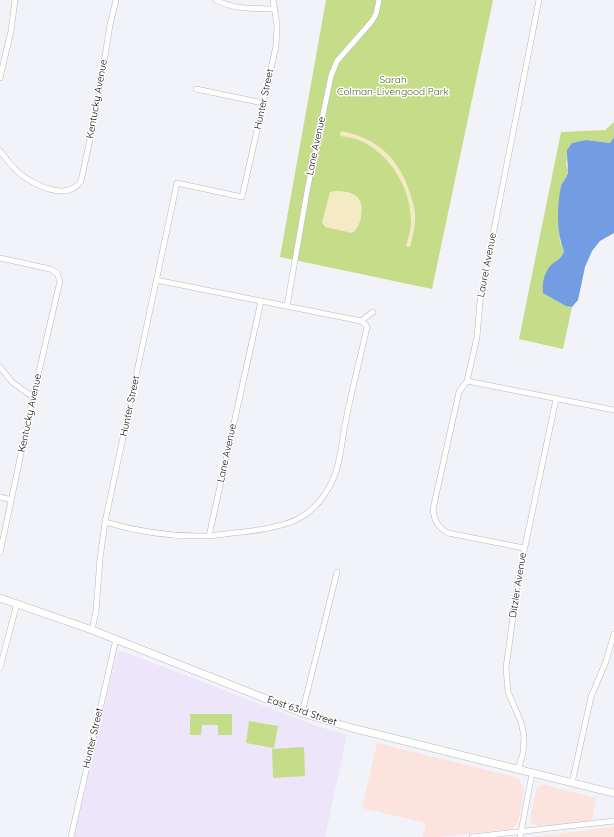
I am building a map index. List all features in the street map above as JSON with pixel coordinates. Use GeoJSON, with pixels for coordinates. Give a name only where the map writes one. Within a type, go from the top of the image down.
{"type":"FeatureCollection","features":[{"type":"Feature","properties":{"kind":"main road","name":"East 63rd Street"},"geometry":{"type":"LineString","coordinates":[[0,598],[116,639],[302,713],[352,728],[532,774],[614,793]]}},
{"type":"Feature","properties":{"kind":"street"},"geometry":{"type":"LineString","coordinates":[[0,78],[11,31],[14,0]]}},
{"type":"Feature","properties":{"kind":"street","name":"Kentucky Avenue"},"geometry":{"type":"LineString","coordinates":[[0,151],[18,172],[37,185],[54,190],[67,191],[78,186],[81,181],[96,112],[110,25],[116,0]]}},
{"type":"Feature","properties":{"kind":"street"},"geometry":{"type":"LineString","coordinates":[[216,0],[236,8],[275,9]]}},
{"type":"Feature","properties":{"kind":"street","name":"Hunter Street"},"geometry":{"type":"LineString","coordinates":[[92,630],[96,611],[100,559],[105,522],[177,183],[242,197],[276,46],[277,25],[273,0]]}},
{"type":"Feature","properties":{"kind":"street","name":"Lane Avenue"},"geometry":{"type":"LineString","coordinates":[[287,306],[308,186],[331,76],[337,61],[372,21],[376,14],[379,0]]}},
{"type":"Feature","properties":{"kind":"street","name":"Laurel Avenue"},"geometry":{"type":"LineString","coordinates":[[524,548],[448,533],[438,526],[434,517],[433,509],[459,392],[467,381],[477,337],[480,301],[539,0]]}},
{"type":"Feature","properties":{"kind":"street"},"geometry":{"type":"LineString","coordinates":[[196,89],[263,103]]}},
{"type":"Feature","properties":{"kind":"street","name":"Kentucky Avenue"},"geometry":{"type":"LineString","coordinates":[[0,258],[50,269],[57,273],[60,281],[33,397],[0,552]]}},
{"type":"Feature","properties":{"kind":"street"},"geometry":{"type":"LineString","coordinates":[[105,522],[157,534],[209,536],[257,530],[296,520],[309,512],[329,488],[341,452],[345,424],[367,327],[366,325],[361,321],[156,280]]}},
{"type":"Feature","properties":{"kind":"street","name":"Lane Avenue"},"geometry":{"type":"LineString","coordinates":[[209,536],[261,301]]}},
{"type":"Feature","properties":{"kind":"street"},"geometry":{"type":"LineString","coordinates":[[361,321],[373,312]]}},
{"type":"Feature","properties":{"kind":"street"},"geometry":{"type":"LineString","coordinates":[[0,367],[12,382],[33,397]]}},
{"type":"Feature","properties":{"kind":"street"},"geometry":{"type":"LineString","coordinates":[[467,381],[614,410]]}},
{"type":"Feature","properties":{"kind":"street","name":"Ditzler Avenue"},"geometry":{"type":"LineString","coordinates":[[518,770],[523,753],[524,736],[521,722],[508,692],[506,668],[518,580],[556,399]]}},
{"type":"Feature","properties":{"kind":"street"},"geometry":{"type":"LineString","coordinates":[[0,497],[11,500]]}},
{"type":"Feature","properties":{"kind":"street"},"geometry":{"type":"LineString","coordinates":[[302,713],[337,572]]}},
{"type":"Feature","properties":{"kind":"street"},"geometry":{"type":"LineString","coordinates":[[0,668],[17,603]]}},
{"type":"Feature","properties":{"kind":"street"},"geometry":{"type":"LineString","coordinates":[[572,783],[591,697],[606,662],[614,634]]}},
{"type":"Feature","properties":{"kind":"street","name":"Hunter Street"},"geometry":{"type":"LineString","coordinates":[[71,837],[116,639]]}},
{"type":"Feature","properties":{"kind":"street"},"geometry":{"type":"LineString","coordinates":[[520,834],[532,774]]}},
{"type":"Feature","properties":{"kind":"street"},"geometry":{"type":"LineString","coordinates":[[472,837],[520,834],[614,822]]}},
{"type":"Feature","properties":{"kind":"shaded area"},"geometry":{"type":"Polygon","coordinates":[[[122,651],[317,726],[347,735],[325,837],[74,837],[116,656],[118,652],[122,651]]]}},
{"type":"Feature","properties":{"kind":"shaded area"},"geometry":{"type":"Polygon","coordinates":[[[377,743],[515,777],[519,780],[524,791],[518,823],[511,829],[439,837],[423,837],[426,823],[362,808],[377,743]]]}},
{"type":"Feature","properties":{"kind":"shaded area"},"geometry":{"type":"Polygon","coordinates":[[[545,785],[596,798],[592,821],[541,827],[531,822],[531,813],[536,790],[540,786],[545,785]]]}},
{"type":"Feature","properties":{"kind":"shaded area"},"geometry":{"type":"Polygon","coordinates":[[[614,827],[614,837],[533,837],[614,827]]]}},
{"type":"Feature","properties":{"kind":"green space","name":"Sarah Colman-Livengood Park"},"geometry":{"type":"Polygon","coordinates":[[[326,0],[493,0],[432,289],[280,257],[326,0]]]}},
{"type":"Feature","properties":{"kind":"green space"},"geometry":{"type":"Polygon","coordinates":[[[614,122],[614,137],[610,143],[586,140],[572,143],[566,163],[568,171],[562,184],[558,213],[560,242],[564,251],[560,259],[552,265],[566,306],[572,307],[563,349],[519,339],[561,132],[605,130],[614,122]]]}},
{"type":"Feature","properties":{"kind":"green space"},"geometry":{"type":"Polygon","coordinates":[[[190,714],[232,714],[232,735],[218,735],[218,725],[202,725],[201,735],[190,735],[190,714]]]}},
{"type":"Feature","properties":{"kind":"green space"},"geometry":{"type":"Polygon","coordinates":[[[249,721],[278,726],[274,748],[246,743],[249,721]]]}},
{"type":"Feature","properties":{"kind":"green space"},"geometry":{"type":"Polygon","coordinates":[[[304,747],[305,776],[273,778],[272,749],[304,747]]]}},
{"type":"Feature","properties":{"kind":"sand"},"geometry":{"type":"Polygon","coordinates":[[[341,131],[354,134],[377,145],[386,152],[401,171],[411,196],[415,214],[410,247],[406,246],[411,225],[410,210],[407,197],[397,174],[390,164],[372,147],[361,141],[340,136],[341,131]]]}},
{"type":"Feature","properties":{"kind":"sand"},"geometry":{"type":"Polygon","coordinates":[[[330,192],[348,192],[357,196],[360,200],[362,210],[361,219],[357,228],[352,233],[325,227],[322,222],[330,192]]]}},
{"type":"Feature","properties":{"kind":"water"},"geometry":{"type":"Polygon","coordinates":[[[614,137],[614,233],[600,241],[592,251],[585,267],[578,300],[572,307],[566,306],[543,293],[543,282],[551,265],[560,258],[564,251],[558,228],[558,211],[561,186],[568,172],[567,150],[572,143],[586,140],[610,143],[614,137]]]}}]}
